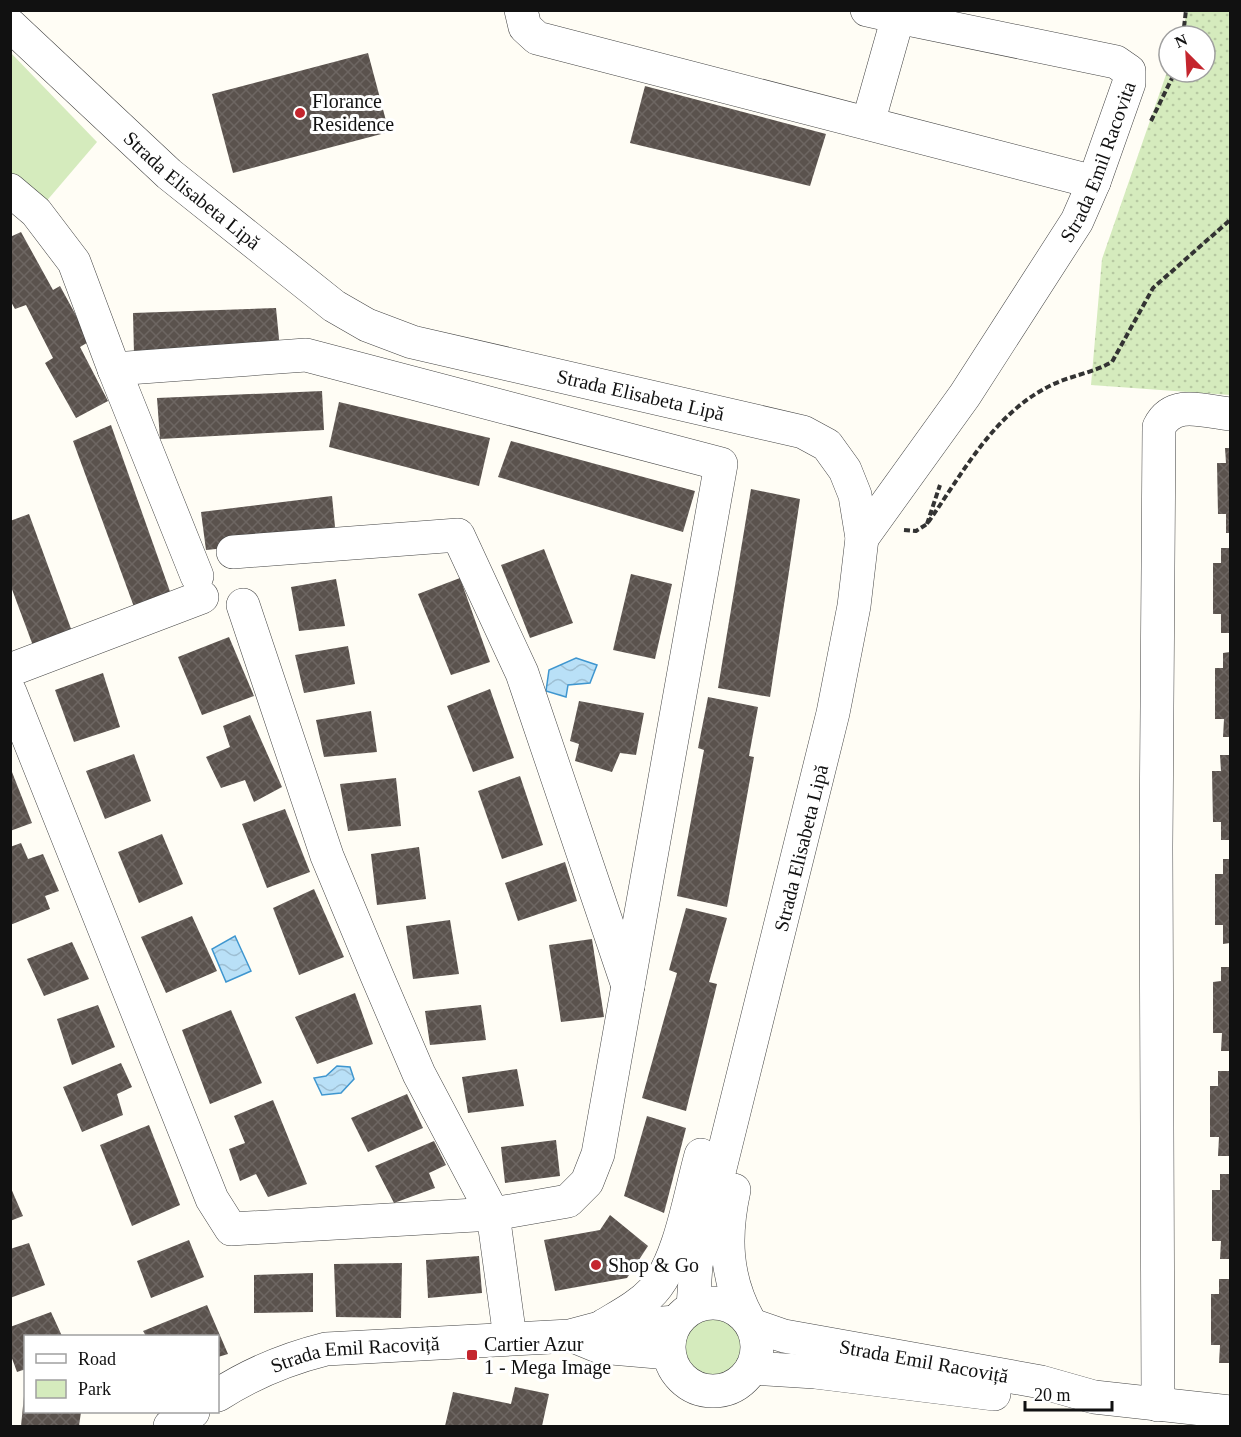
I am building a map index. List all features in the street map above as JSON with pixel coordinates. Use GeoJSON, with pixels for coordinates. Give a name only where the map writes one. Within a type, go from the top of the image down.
{"type":"FeatureCollection","features":[{"type":"Feature","properties":{"kind":"street"},"geometry":{"type":"LineString","coordinates":[[521,10],[525,27],[537,38],[1094,182]]}},
{"type":"Feature","properties":{"kind":"street"},"geometry":{"type":"LineString","coordinates":[[867,10],[898,17],[868,123]]}},
{"type":"Feature","properties":{"kind":"street","name":"Strada Emil Racovita"},"geometry":{"type":"LineString","coordinates":[[870,526],[978,376],[1077,221],[1094,182],[1129,83],[1129,71],[1116,62],[898,17]]}},
{"type":"Feature","properties":{"kind":"street","name":"Strada Elisabeta Lipă"},"geometry":{"type":"LineString","coordinates":[[10,25],[169,174],[334,306],[368,326],[412,342],[803,432],[827,445],[845,470],[870,526],[833,713],[685,1314]]}},
{"type":"Feature","properties":{"kind":"street"},"geometry":{"type":"LineString","coordinates":[[10,190],[36,212],[74,262],[200,586],[216,609],[234,609],[243,605],[250,598],[256,580],[249,563],[233,552]]}},
{"type":"Feature","properties":{"kind":"street"},"geometry":{"type":"LineString","coordinates":[[10,692],[212,1199],[231,1229],[493,1214],[568,1201],[587,1182],[598,1154],[721,464],[306,355],[114,369]]}},
{"type":"Feature","properties":{"kind":"street"},"geometry":{"type":"LineString","coordinates":[[1158,1405],[1158,447],[1165,414],[1177,408],[1230,414]]}},
{"type":"Feature","properties":{"kind":"street"},"geometry":{"type":"LineString","coordinates":[[200,586],[206,559],[214,554],[458,535],[522,673],[628,988]]}},
{"type":"Feature","properties":{"kind":"street"},"geometry":{"type":"LineString","coordinates":[[10,670],[200,586]]}},
{"type":"Feature","properties":{"kind":"street"},"geometry":{"type":"LineString","coordinates":[[243,605],[327,855],[419,1074],[493,1214],[510,1338]]}},
{"type":"Feature","properties":{"kind":"street"},"geometry":{"type":"LineString","coordinates":[[585,1332],[639,1304],[654,1289],[668,1268],[748,995],[768,981]]}},
{"type":"Feature","properties":{"kind":"street","name":"Strada Elisabeta Lipă"},"geometry":{"type":"LineString","coordinates":[[750,1322],[738,1301],[729,1269],[728,1230],[734,1192],[773,1026],[775,1010],[768,981]]}},
{"type":"Feature","properties":{"kind":"street","name":"Strada Emil Racoviță"},"geometry":{"type":"LineString","coordinates":[[219,1394],[265,1369],[295,1357],[326,1350],[585,1332],[685,1314],[708,1303],[723,1304],[737,1309],[750,1322],[784,1336],[1041,1382],[1094,1397]]}},
{"type":"Feature","properties":{"kind":"street"},"geometry":{"type":"LineString","coordinates":[[685,1314],[669,1342],[669,1353],[673,1366],[681,1377],[705,1390],[732,1386],[744,1379],[752,1368],[757,1346],[750,1322]]}},
{"type":"Feature","properties":{"kind":"street","name":"Strada Emil Racoviță"},"geometry":{"type":"LineString","coordinates":[[585,1332],[600,1347],[669,1353]]}},
{"type":"Feature","properties":{"kind":"street","name":"Strada Emil Racoviță"},"geometry":{"type":"LineString","coordinates":[[752,1368],[815,1372],[1034,1398],[1094,1397],[1230,1412]]}},
{"type":"Feature","properties":{"kind":"street"},"geometry":{"type":"LineString","coordinates":[[170,1426],[191,1413]]}},
{"type":"Feature","properties":{"kind":"path"},"geometry":{"type":"LineString","coordinates":[[870,526],[916,531],[927,524],[988,436],[1014,411],[1042,390],[1066,377],[1101,368],[1112,362],[1153,288],[1230,220]]}},
{"type":"Feature","properties":{"kind":"green space"},"geometry":{"type":"Polygon","coordinates":[[[1188,11],[1230,11],[1230,395],[1091,385],[1102,259],[1163,84],[1217,84],[1217,24],[1184,24],[1188,11]]]}},
{"type":"Feature","properties":{"kind":"green space"},"geometry":{"type":"Polygon","coordinates":[[[10,52],[97,142],[44,204],[11,175],[10,52]]]}},
{"type":"Feature","properties":{"kind":"green space"},"geometry":{"type":"Polygon","coordinates":[[[708,1319],[718,1319],[733,1327],[739,1336],[741,1347],[739,1358],[733,1367],[718,1375],[708,1375],[697,1370],[690,1363],[685,1352],[685,1342],[690,1331],[697,1324],[708,1319]]]}},
{"type":"Feature","properties":{"kind":"water"},"geometry":{"type":"Polygon","coordinates":[[[576,658],[597,665],[590,683],[568,685],[566,697],[546,691],[549,670],[576,658]]]}},
{"type":"Feature","properties":{"kind":"water"},"geometry":{"type":"Polygon","coordinates":[[[235,936],[251,971],[226,982],[212,949],[235,936]]]}},
{"type":"Feature","properties":{"kind":"water"},"geometry":{"type":"Polygon","coordinates":[[[337,1066],[350,1067],[354,1079],[341,1093],[322,1095],[314,1078],[326,1076],[337,1066]]]}},
{"type":"Feature","properties":{"kind":"building","name":"Florance Residence"},"geometry":{"type":"Polygon","coordinates":[[[368,53],[389,132],[233,173],[212,94],[368,53]]]}},
{"type":"Feature","properties":{"kind":"building"},"geometry":{"type":"Polygon","coordinates":[[[645,86],[826,134],[810,186],[630,143],[645,86]]]}},
{"type":"Feature","properties":{"kind":"building"},"geometry":{"type":"Polygon","coordinates":[[[21,232],[53,290],[60,286],[90,341],[80,347],[108,401],[76,418],[45,363],[53,358],[26,305],[15,309],[10,300],[10,237],[21,232]]]}},
{"type":"Feature","properties":{"kind":"building"},"geometry":{"type":"Polygon","coordinates":[[[276,308],[280,349],[134,354],[133,313],[276,308]]]}},
{"type":"Feature","properties":{"kind":"building"},"geometry":{"type":"Polygon","coordinates":[[[322,391],[324,430],[160,439],[157,398],[322,391]]]}},
{"type":"Feature","properties":{"kind":"building"},"geometry":{"type":"Polygon","coordinates":[[[339,402],[490,438],[479,486],[329,447],[339,402]]]}},
{"type":"Feature","properties":{"kind":"building"},"geometry":{"type":"Polygon","coordinates":[[[111,425],[173,600],[137,615],[73,441],[111,425]]]}},
{"type":"Feature","properties":{"kind":"building"},"geometry":{"type":"Polygon","coordinates":[[[511,441],[695,491],[683,532],[498,477],[511,441]]]}},
{"type":"Feature","properties":{"kind":"building"},"geometry":{"type":"Polygon","coordinates":[[[1225,448],[1230,448],[1230,533],[1226,533],[1226,514],[1218,514],[1217,463],[1226,463],[1225,448]]]}},
{"type":"Feature","properties":{"kind":"building"},"geometry":{"type":"Polygon","coordinates":[[[751,489],[800,499],[770,697],[718,688],[751,489]]]}},
{"type":"Feature","properties":{"kind":"building"},"geometry":{"type":"Polygon","coordinates":[[[332,496],[336,537],[206,550],[201,512],[332,496]]]}},
{"type":"Feature","properties":{"kind":"building"},"geometry":{"type":"Polygon","coordinates":[[[29,514],[74,637],[35,651],[10,584],[10,521],[29,514]]]}},
{"type":"Feature","properties":{"kind":"building"},"geometry":{"type":"Polygon","coordinates":[[[1221,548],[1230,548],[1230,633],[1221,633],[1221,614],[1213,614],[1213,563],[1221,563],[1221,548]]]}},
{"type":"Feature","properties":{"kind":"building"},"geometry":{"type":"Polygon","coordinates":[[[544,549],[573,623],[530,638],[501,565],[544,549]]]}},
{"type":"Feature","properties":{"kind":"building"},"geometry":{"type":"Polygon","coordinates":[[[631,574],[672,584],[655,659],[613,650],[631,574]]]}},
{"type":"Feature","properties":{"kind":"building"},"geometry":{"type":"Polygon","coordinates":[[[460,578],[490,662],[451,675],[418,594],[460,578]]]}},
{"type":"Feature","properties":{"kind":"building"},"geometry":{"type":"Polygon","coordinates":[[[336,579],[345,626],[299,631],[291,587],[336,579]]]}},
{"type":"Feature","properties":{"kind":"building"},"geometry":{"type":"Polygon","coordinates":[[[229,637],[254,696],[202,715],[178,657],[229,637]]]}},
{"type":"Feature","properties":{"kind":"building"},"geometry":{"type":"Polygon","coordinates":[[[348,646],[355,684],[304,693],[295,655],[348,646]]]}},
{"type":"Feature","properties":{"kind":"building"},"geometry":{"type":"Polygon","coordinates":[[[1230,652],[1230,737],[1223,737],[1224,719],[1215,719],[1215,668],[1223,668],[1223,653],[1230,652]]]}},
{"type":"Feature","properties":{"kind":"building"},"geometry":{"type":"Polygon","coordinates":[[[103,673],[120,727],[74,742],[55,690],[103,673]]]}},
{"type":"Feature","properties":{"kind":"building"},"geometry":{"type":"Polygon","coordinates":[[[490,689],[514,758],[473,772],[447,706],[490,689]]]}},
{"type":"Feature","properties":{"kind":"building"},"geometry":{"type":"Polygon","coordinates":[[[708,697],[758,707],[749,756],[754,757],[727,907],[677,896],[704,750],[698,748],[708,697]]]}},
{"type":"Feature","properties":{"kind":"building"},"geometry":{"type":"Polygon","coordinates":[[[579,701],[644,713],[636,755],[620,753],[612,772],[575,761],[579,744],[570,741],[579,701]]]}},
{"type":"Feature","properties":{"kind":"building"},"geometry":{"type":"Polygon","coordinates":[[[371,711],[377,752],[324,757],[316,720],[371,711]]]}},
{"type":"Feature","properties":{"kind":"building"},"geometry":{"type":"Polygon","coordinates":[[[250,715],[282,787],[254,802],[245,780],[221,788],[206,757],[230,747],[223,726],[250,715]]]}},
{"type":"Feature","properties":{"kind":"building"},"geometry":{"type":"Polygon","coordinates":[[[134,754],[151,801],[105,819],[86,771],[134,754]]]}},
{"type":"Feature","properties":{"kind":"building"},"geometry":{"type":"Polygon","coordinates":[[[1220,755],[1230,755],[1230,840],[1221,840],[1221,822],[1213,822],[1212,771],[1221,771],[1220,755]]]}},
{"type":"Feature","properties":{"kind":"building"},"geometry":{"type":"Polygon","coordinates":[[[10,767],[32,823],[10,831],[10,767]]]}},
{"type":"Feature","properties":{"kind":"building"},"geometry":{"type":"Polygon","coordinates":[[[520,776],[543,845],[502,859],[478,791],[520,776]]]}},
{"type":"Feature","properties":{"kind":"building"},"geometry":{"type":"Polygon","coordinates":[[[396,778],[401,826],[348,831],[340,784],[396,778]]]}},
{"type":"Feature","properties":{"kind":"building"},"geometry":{"type":"Polygon","coordinates":[[[285,809],[310,872],[267,888],[242,824],[285,809]]]}},
{"type":"Feature","properties":{"kind":"building"},"geometry":{"type":"Polygon","coordinates":[[[162,834],[183,884],[139,903],[118,852],[162,834]]]}},
{"type":"Feature","properties":{"kind":"building"},"geometry":{"type":"Polygon","coordinates":[[[21,843],[28,859],[43,854],[59,891],[45,896],[50,909],[10,925],[10,847],[21,843]]]}},
{"type":"Feature","properties":{"kind":"building"},"geometry":{"type":"Polygon","coordinates":[[[419,847],[426,899],[377,905],[371,854],[419,847]]]}},
{"type":"Feature","properties":{"kind":"building"},"geometry":{"type":"Polygon","coordinates":[[[1223,859],[1230,859],[1230,943],[1223,944],[1223,925],[1215,925],[1215,874],[1223,874],[1223,859]]]}},
{"type":"Feature","properties":{"kind":"building"},"geometry":{"type":"Polygon","coordinates":[[[565,862],[577,901],[518,921],[505,883],[565,862]]]}},
{"type":"Feature","properties":{"kind":"building"},"geometry":{"type":"Polygon","coordinates":[[[314,889],[344,957],[299,975],[273,908],[314,889]]]}},
{"type":"Feature","properties":{"kind":"building"},"geometry":{"type":"Polygon","coordinates":[[[686,908],[727,918],[709,982],[717,984],[686,1111],[642,1098],[677,973],[669,970],[686,908]]]}},
{"type":"Feature","properties":{"kind":"building"},"geometry":{"type":"Polygon","coordinates":[[[192,916],[217,971],[166,993],[141,937],[192,916]]]}},
{"type":"Feature","properties":{"kind":"building"},"geometry":{"type":"Polygon","coordinates":[[[450,920],[459,974],[413,979],[406,926],[450,920]]]}},
{"type":"Feature","properties":{"kind":"building"},"geometry":{"type":"Polygon","coordinates":[[[592,939],[604,1017],[561,1022],[549,945],[592,939]]]}},
{"type":"Feature","properties":{"kind":"building"},"geometry":{"type":"Polygon","coordinates":[[[72,942],[89,979],[44,996],[27,959],[72,942]]]}},
{"type":"Feature","properties":{"kind":"building"},"geometry":{"type":"Polygon","coordinates":[[[1221,967],[1230,967],[1230,1051],[1221,1051],[1222,1033],[1213,1033],[1213,982],[1221,981],[1221,967]]]}},
{"type":"Feature","properties":{"kind":"building"},"geometry":{"type":"Polygon","coordinates":[[[355,993],[373,1044],[317,1064],[295,1017],[355,993]]]}},
{"type":"Feature","properties":{"kind":"building"},"geometry":{"type":"Polygon","coordinates":[[[98,1005],[115,1047],[72,1065],[57,1019],[98,1005]]]}},
{"type":"Feature","properties":{"kind":"building"},"geometry":{"type":"Polygon","coordinates":[[[481,1005],[486,1040],[430,1045],[425,1011],[481,1005]]]}},
{"type":"Feature","properties":{"kind":"building"},"geometry":{"type":"Polygon","coordinates":[[[231,1010],[262,1083],[210,1104],[182,1030],[231,1010]]]}},
{"type":"Feature","properties":{"kind":"building"},"geometry":{"type":"Polygon","coordinates":[[[121,1063],[132,1087],[117,1094],[123,1115],[82,1132],[63,1087],[121,1063]]]}},
{"type":"Feature","properties":{"kind":"building"},"geometry":{"type":"Polygon","coordinates":[[[517,1069],[524,1106],[468,1113],[462,1077],[517,1069]]]}},
{"type":"Feature","properties":{"kind":"building"},"geometry":{"type":"Polygon","coordinates":[[[1218,1071],[1230,1071],[1230,1156],[1218,1156],[1219,1137],[1210,1137],[1210,1086],[1218,1086],[1218,1071]]]}},
{"type":"Feature","properties":{"kind":"building"},"geometry":{"type":"Polygon","coordinates":[[[407,1094],[423,1128],[368,1152],[351,1118],[407,1094]]]}},
{"type":"Feature","properties":{"kind":"building"},"geometry":{"type":"Polygon","coordinates":[[[273,1100],[307,1184],[268,1197],[256,1174],[240,1181],[229,1149],[245,1143],[234,1116],[273,1100]]]}},
{"type":"Feature","properties":{"kind":"building"},"geometry":{"type":"Polygon","coordinates":[[[647,1116],[686,1128],[664,1213],[624,1196],[647,1116]]]}},
{"type":"Feature","properties":{"kind":"building"},"geometry":{"type":"Polygon","coordinates":[[[149,1125],[180,1205],[132,1226],[100,1145],[149,1125]]]}},
{"type":"Feature","properties":{"kind":"building"},"geometry":{"type":"Polygon","coordinates":[[[556,1140],[560,1176],[505,1183],[501,1147],[556,1140]]]}},
{"type":"Feature","properties":{"kind":"building"},"geometry":{"type":"Polygon","coordinates":[[[434,1141],[446,1165],[429,1173],[435,1188],[394,1203],[375,1166],[434,1141]]]}},
{"type":"Feature","properties":{"kind":"building"},"geometry":{"type":"Polygon","coordinates":[[[1220,1174],[1230,1174],[1230,1259],[1220,1259],[1221,1241],[1212,1241],[1212,1190],[1220,1190],[1220,1174]]]}},
{"type":"Feature","properties":{"kind":"building"},"geometry":{"type":"Polygon","coordinates":[[[10,1186],[23,1216],[10,1221],[10,1186]]]}},
{"type":"Feature","properties":{"kind":"building"},"geometry":{"type":"Polygon","coordinates":[[[610,1215],[648,1246],[627,1278],[555,1291],[544,1240],[600,1230],[610,1215]]]}},
{"type":"Feature","properties":{"kind":"building"},"geometry":{"type":"Polygon","coordinates":[[[189,1240],[204,1277],[151,1298],[137,1261],[189,1240]]]}},
{"type":"Feature","properties":{"kind":"building"},"geometry":{"type":"Polygon","coordinates":[[[29,1243],[45,1285],[10,1298],[10,1249],[29,1243]]]}},
{"type":"Feature","properties":{"kind":"building"},"geometry":{"type":"Polygon","coordinates":[[[479,1256],[482,1293],[428,1298],[426,1260],[479,1256]]]}},
{"type":"Feature","properties":{"kind":"building"},"geometry":{"type":"Polygon","coordinates":[[[402,1263],[401,1318],[336,1317],[334,1264],[402,1263]]]}},
{"type":"Feature","properties":{"kind":"building"},"geometry":{"type":"Polygon","coordinates":[[[313,1273],[313,1312],[254,1313],[254,1275],[313,1273]]]}},
{"type":"Feature","properties":{"kind":"building"},"geometry":{"type":"Polygon","coordinates":[[[1219,1279],[1230,1279],[1230,1363],[1219,1363],[1220,1345],[1211,1345],[1211,1294],[1219,1294],[1219,1279]]]}},
{"type":"Feature","properties":{"kind":"building"},"geometry":{"type":"Polygon","coordinates":[[[207,1305],[228,1354],[219,1357],[219,1335],[145,1335],[143,1331],[207,1305]]]}},
{"type":"Feature","properties":{"kind":"building"},"geometry":{"type":"Polygon","coordinates":[[[51,1312],[62,1335],[24,1335],[24,1370],[17,1372],[10,1353],[10,1327],[51,1312]]]}},
{"type":"Feature","properties":{"kind":"building"},"geometry":{"type":"Polygon","coordinates":[[[515,1387],[549,1394],[542,1426],[445,1426],[453,1392],[511,1404],[515,1387]]]}},
{"type":"Feature","properties":{"kind":"building"},"geometry":{"type":"Polygon","coordinates":[[[24,1396],[24,1413],[81,1413],[79,1426],[21,1426],[24,1396]]]}},
{"type":"Feature","properties":{"kind":"place","name":"Florance Residence"},"geometry":{"type":"Point","coordinates":[300,113]}},
{"type":"Feature","properties":{"kind":"place","name":"Shop & Go"},"geometry":{"type":"Point","coordinates":[596,1265]}},
{"type":"Feature","properties":{"kind":"place","name":"Cartier Azur 1 - Mega Image"},"geometry":{"type":"Point","coordinates":[472,1355]}}]}
